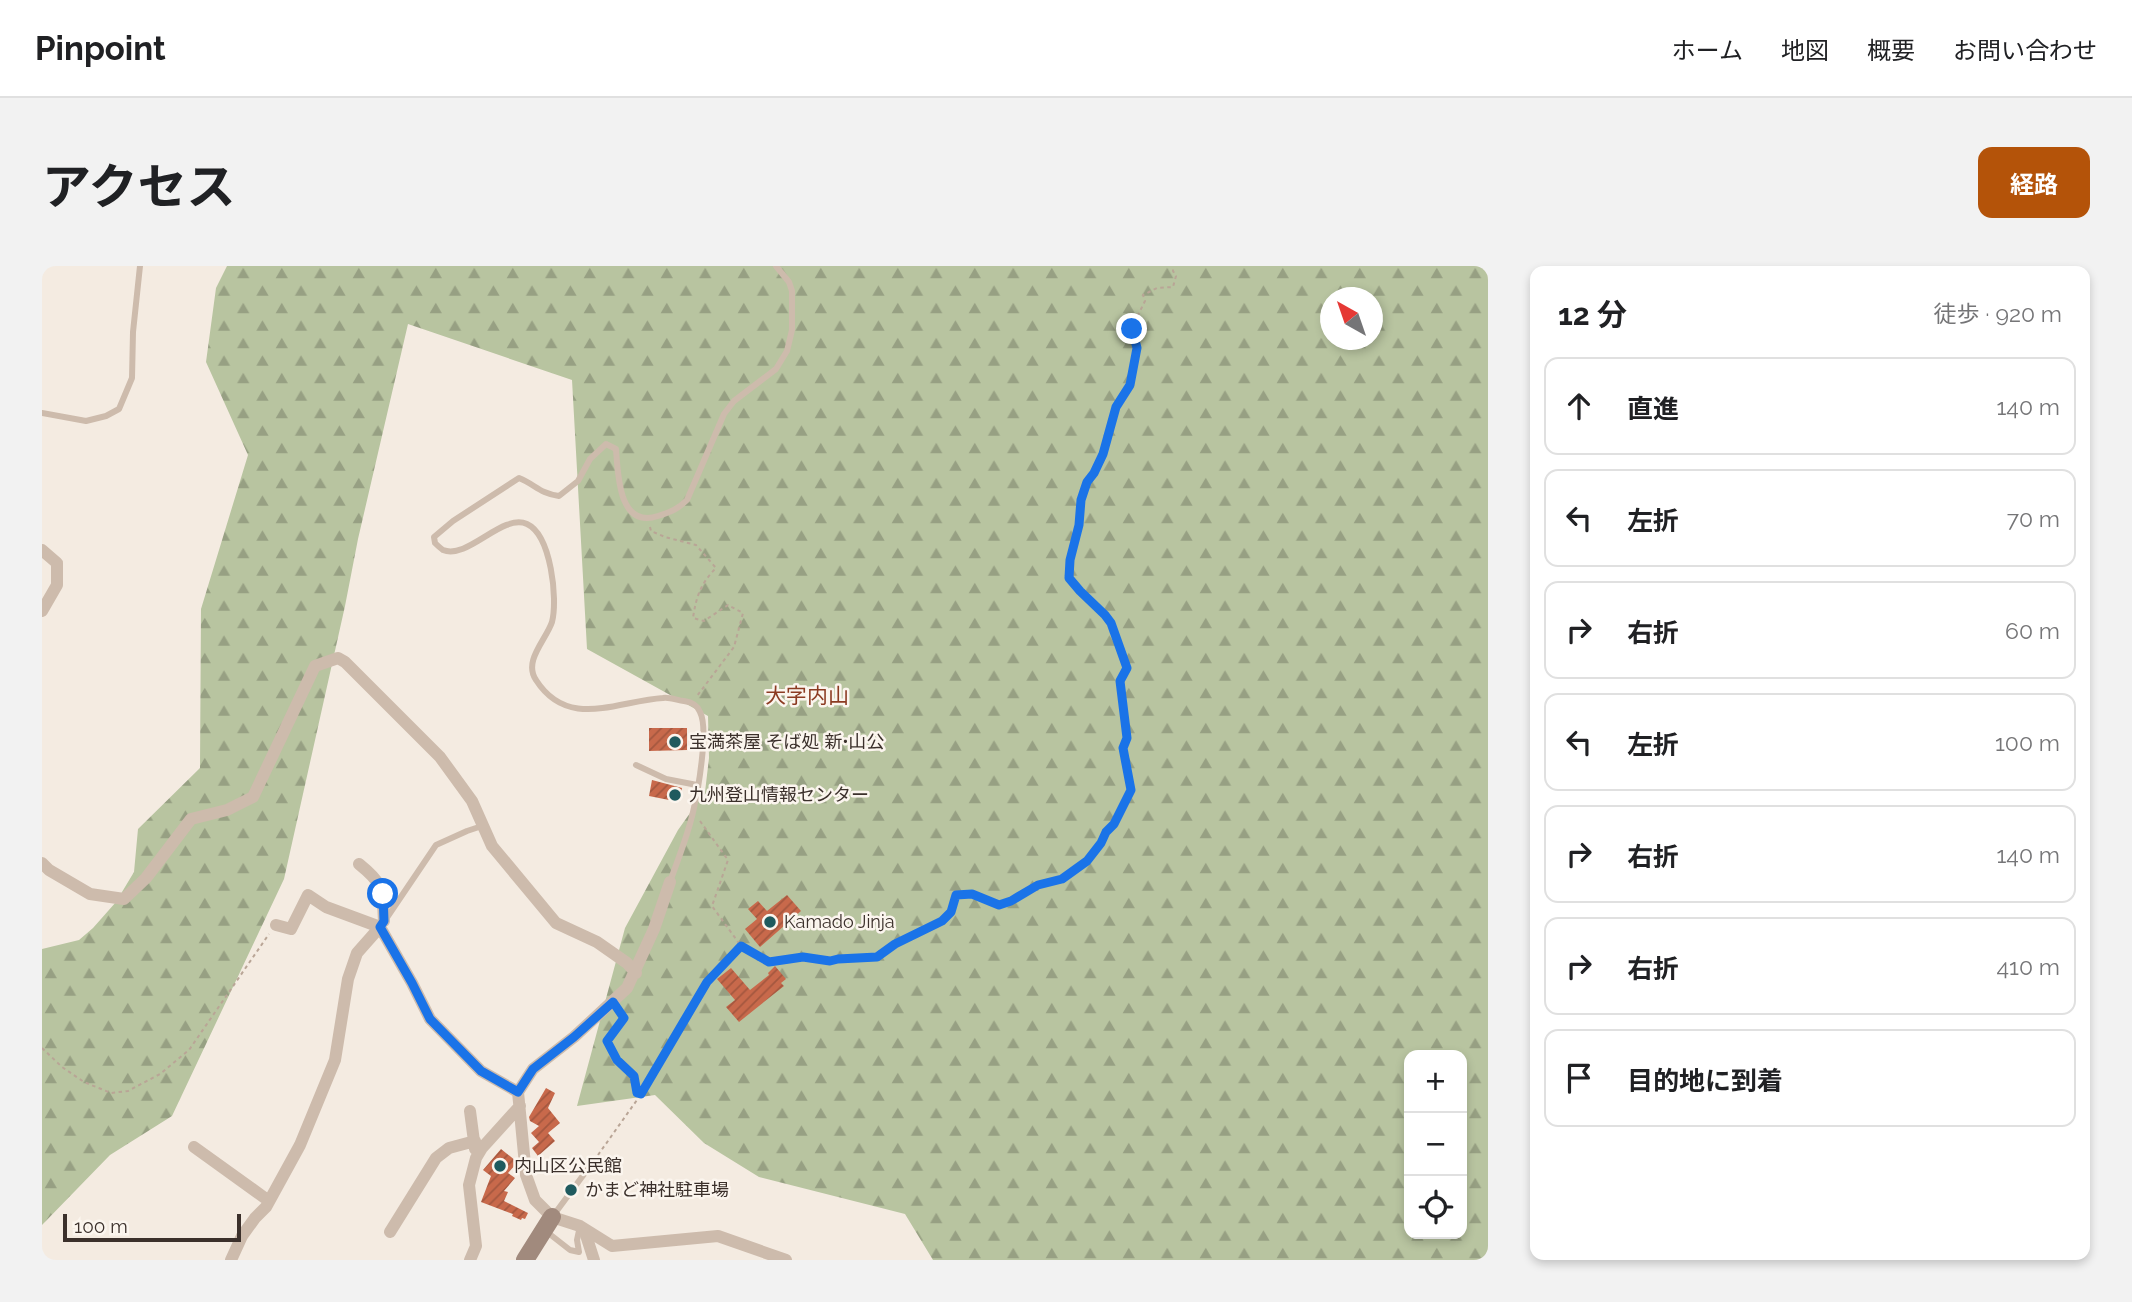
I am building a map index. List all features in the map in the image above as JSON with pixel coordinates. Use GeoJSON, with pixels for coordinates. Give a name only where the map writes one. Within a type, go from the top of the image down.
{"type":"FeatureCollection","features":[{"type":"Feature","properties":{"kind":"main road"},"geometry":{"type":"LineString","coordinates":[[525,1260],[548,1224]]}},
{"type":"Feature","properties":{"kind":"street"},"geometry":{"type":"LineString","coordinates":[[42,550],[57,563],[57,584],[42,611]]}},
{"type":"Feature","properties":{"kind":"street"},"geometry":{"type":"LineString","coordinates":[[42,863],[90,894],[124,899],[146,878],[191,819],[227,810],[253,797],[315,666],[338,658],[440,757],[472,801],[492,846],[556,923],[597,942],[636,972]]}},
{"type":"Feature","properties":{"kind":"street"},"geometry":{"type":"LineString","coordinates":[[359,864],[377,879],[383,894],[382,924],[430,1019],[481,1071],[518,1092]]}},
{"type":"Feature","properties":{"kind":"street"},"geometry":{"type":"LineString","coordinates":[[670,882],[654,929],[627,988],[574,1037],[533,1069],[518,1092],[526,1175],[548,1224],[582,1228],[612,1246],[718,1236],[786,1260]]}},
{"type":"Feature","properties":{"kind":"street"},"geometry":{"type":"LineString","coordinates":[[276,925],[291,929],[308,895],[326,907],[382,924]]}},
{"type":"Feature","properties":{"kind":"street"},"geometry":{"type":"LineString","coordinates":[[231,1260],[242,1236],[270,1201],[300,1144],[335,1060],[348,979],[357,953],[382,924]]}},
{"type":"Feature","properties":{"kind":"street"},"geometry":{"type":"LineString","coordinates":[[470,1260],[476,1246],[469,1185],[476,1158],[520,1106]]}},
{"type":"Feature","properties":{"kind":"street"},"geometry":{"type":"LineString","coordinates":[[470,1111],[476,1158]]}},
{"type":"Feature","properties":{"kind":"street"},"geometry":{"type":"LineString","coordinates":[[390,1232],[436,1158],[449,1148],[475,1141]]}},
{"type":"Feature","properties":{"kind":"street"},"geometry":{"type":"LineString","coordinates":[[194,1147],[270,1201]]}},
{"type":"Feature","properties":{"kind":"street"},"geometry":{"type":"LineString","coordinates":[[582,1228],[594,1260]]}},
{"type":"Feature","properties":{"kind":"lane"},"geometry":{"type":"LineString","coordinates":[[42,413],[86,421],[106,416],[119,409],[132,377],[133,332],[140,266]]}},
{"type":"Feature","properties":{"kind":"lane"},"geometry":{"type":"LineString","coordinates":[[670,882],[693,812],[704,727],[700,711],[692,702],[664,698],[602,709],[581,709],[566,706],[549,696],[534,678],[533,672],[534,657],[553,619],[551,566],[542,540],[529,524],[520,522],[509,524],[456,551],[444,551],[435,544],[434,537],[519,478],[543,493],[559,496],[578,481],[590,459],[606,444],[615,449],[622,498],[626,506],[637,516],[647,520],[677,510],[687,500],[724,414],[734,401],[776,369],[787,351],[792,330],[792,291],[789,282],[776,266]]}},
{"type":"Feature","properties":{"kind":"lane"},"geometry":{"type":"LineString","coordinates":[[636,765],[666,779],[697,785]]}},
{"type":"Feature","properties":{"kind":"lane"},"geometry":{"type":"LineString","coordinates":[[382,924],[436,845],[484,825]]}},
{"type":"Feature","properties":{"kind":"lane"},"geometry":{"type":"LineString","coordinates":[[582,1228],[577,1240],[579,1252],[570,1250],[548,1224],[593,1162]]}},
{"type":"Feature","properties":{"kind":"path"},"geometry":{"type":"LineString","coordinates":[[693,812],[728,860],[712,906],[741,946],[769,962],[803,957],[830,961],[877,957],[895,944],[942,921],[951,912],[956,895],[972,894],[999,905],[1038,885],[1062,879],[1087,861],[1114,824],[1131,790],[1123,748],[1127,738],[1120,681],[1127,668],[1111,623],[1069,578],[1070,560],[1087,482],[1103,454],[1116,407],[1130,385],[1137,348],[1132,329],[1145,301],[1143,295],[1157,288],[1173,287],[1176,276],[1173,266]]}},
{"type":"Feature","properties":{"kind":"path"},"geometry":{"type":"LineString","coordinates":[[647,520],[651,531],[696,545],[716,569],[705,579],[695,599],[693,618],[704,621],[727,605],[743,613],[734,646],[692,702]]}},
{"type":"Feature","properties":{"kind":"path"},"geometry":{"type":"LineString","coordinates":[[42,1048],[62,1068],[84,1082],[111,1093],[128,1091],[160,1074],[189,1050],[276,925]]}},
{"type":"Feature","properties":{"kind":"path"},"geometry":{"type":"LineString","coordinates":[[593,1162],[641,1094],[707,982],[741,946]]}},
{"type":"Feature","properties":{"kind":"path"},"geometry":{"type":"LineString","coordinates":[[613,1002],[624,1018],[607,1041],[617,1060],[634,1076],[637,1093],[641,1094]]}},
{"type":"Feature","properties":{"kind":"green space"},"geometry":{"type":"Polygon","coordinates":[[[227,266],[1488,266],[1488,1260],[933,1260],[905,1214],[759,1177],[704,1143],[655,1095],[577,1106],[625,928],[678,830],[705,792],[709,758],[708,716],[587,649],[572,380],[408,324],[284,879],[172,1116],[110,1155],[42,1225],[42,949],[79,940],[116,902],[134,872],[138,829],[200,768],[201,609],[248,455],[206,362],[216,288],[227,266]]]}},
{"type":"Feature","properties":{"kind":"building"},"geometry":{"type":"Polygon","coordinates":[[[649,728],[687,728],[687,750],[649,751],[649,728]]]}},
{"type":"Feature","properties":{"kind":"building"},"geometry":{"type":"Polygon","coordinates":[[[652,780],[682,788],[679,802],[649,796],[652,780]]]}},
{"type":"Feature","properties":{"kind":"building","name":"Kamado Jinja"},"geometry":{"type":"Polygon","coordinates":[[[787,895],[801,911],[760,947],[745,929],[757,919],[748,909],[758,901],[767,911],[787,895]]]}},
{"type":"Feature","properties":{"kind":"building"},"geometry":{"type":"Polygon","coordinates":[[[775,966],[786,979],[781,983],[784,986],[739,1022],[726,1007],[735,1000],[717,979],[731,968],[750,990],[769,975],[775,966]]]}},
{"type":"Feature","properties":{"kind":"building"},"geometry":{"type":"Polygon","coordinates":[[[546,1088],[555,1093],[548,1108],[560,1123],[548,1133],[555,1141],[538,1156],[532,1148],[539,1142],[531,1133],[539,1126],[530,1121],[529,1117],[546,1088]]]}},
{"type":"Feature","properties":{"kind":"building"},"geometry":{"type":"Polygon","coordinates":[[[501,1149],[516,1161],[508,1173],[515,1178],[504,1191],[508,1192],[504,1201],[528,1213],[525,1219],[521,1220],[512,1216],[513,1214],[481,1202],[491,1176],[483,1170],[501,1149]]]}},
{"type":"Feature","properties":{"kind":"place","name":"宝満茶屋 そば処 新•山公"},"geometry":{"type":"Point","coordinates":[675,742]}},
{"type":"Feature","properties":{"kind":"place","name":"九州登山情報センター"},"geometry":{"type":"Point","coordinates":[675,795]}},
{"type":"Feature","properties":{"kind":"place","name":"Kamado Jinja"},"geometry":{"type":"Point","coordinates":[770,922]}},
{"type":"Feature","properties":{"kind":"place","name":"内山区公民館"},"geometry":{"type":"Point","coordinates":[500,1166]}},
{"type":"Feature","properties":{"kind":"place","name":"かまど神社駐車場"},"geometry":{"type":"Point","coordinates":[571,1190]}},
{"type":"Feature","properties":{"kind":"district","name":"大字内山"},"geometry":{"type":"Point","coordinates":[807,696]}},
{"type":"Feature","properties":{"kind":"route"},"geometry":{"type":"LineString","coordinates":[[383,894],[384,921],[380,927],[430,1019],[481,1071],[518,1092],[533,1069],[613,1002],[624,1018],[607,1041],[617,1060],[634,1076],[637,1093],[641,1094],[707,982],[741,946],[769,962],[803,957],[830,961],[877,957],[895,944],[942,921],[951,912],[956,895],[972,894],[999,905],[1038,885],[1062,879],[1087,861],[1114,824],[1131,790],[1123,748],[1127,738],[1120,681],[1127,668],[1111,623],[1069,578],[1070,560],[1087,482],[1103,454],[1116,407],[1130,385],[1137,348],[1132,329]]}}]}
